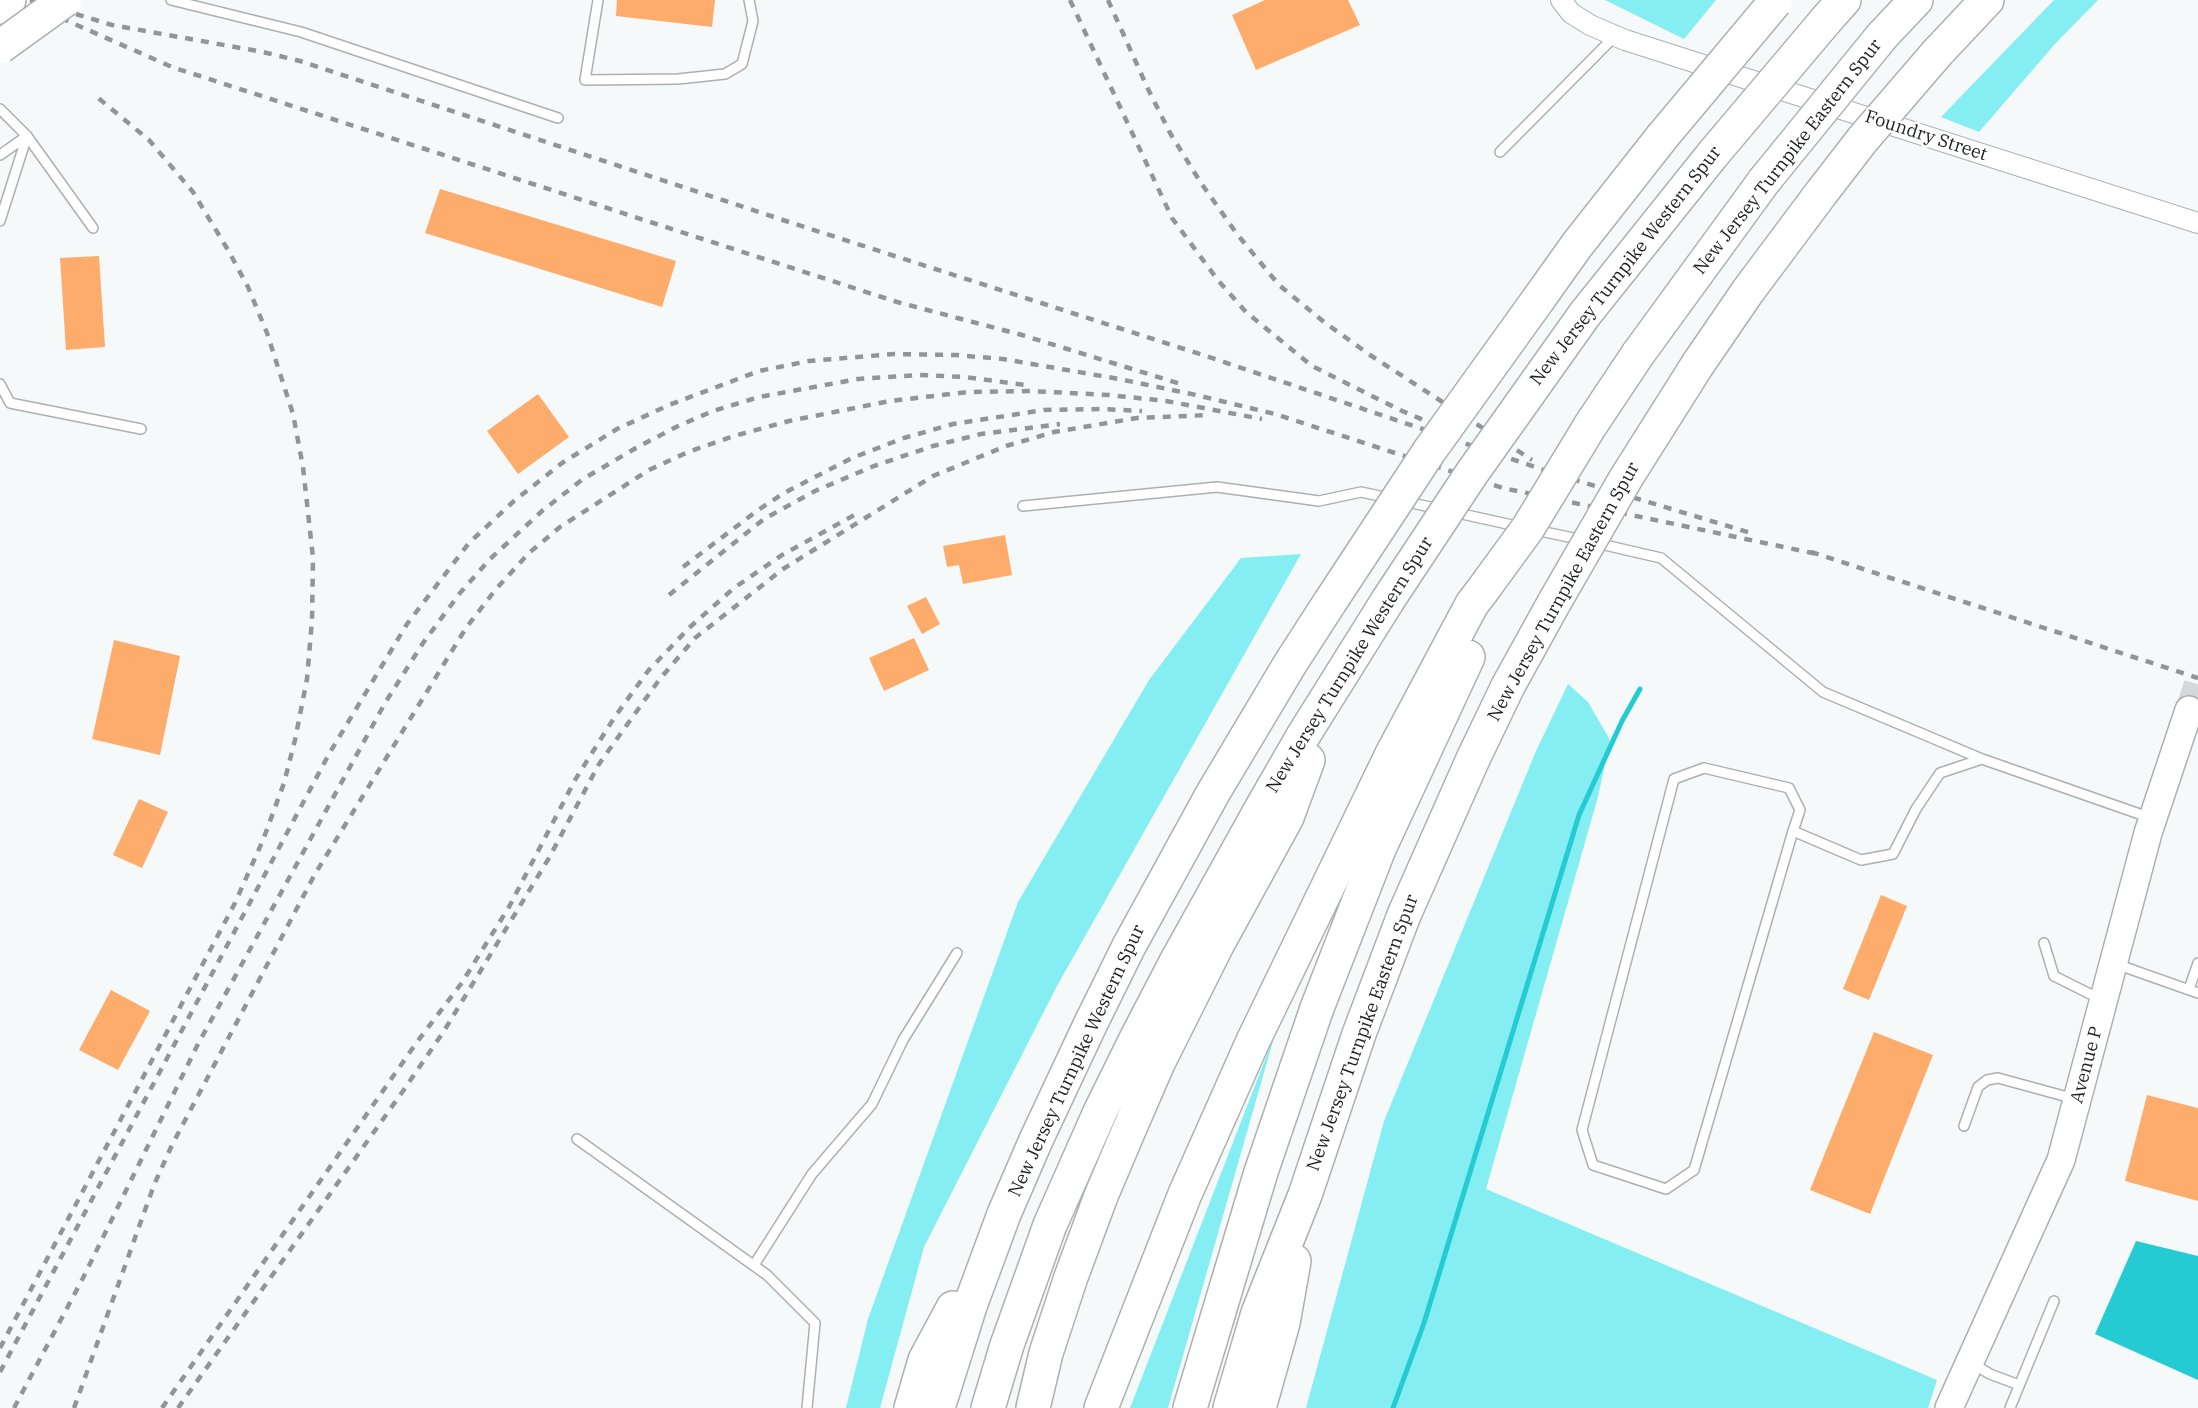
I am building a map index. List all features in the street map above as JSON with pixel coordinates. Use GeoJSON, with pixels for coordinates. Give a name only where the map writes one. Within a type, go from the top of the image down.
{"type":"FeatureCollection","features":[{"type":"Feature","properties":{"kind":"highway"},"geometry":{"type":"LineString","coordinates":[[0,7],[9,0]]}},
{"type":"Feature","properties":{"kind":"highway"},"geometry":{"type":"LineString","coordinates":[[0,47],[65,0]]}},
{"type":"Feature","properties":{"kind":"highway","name":"New Jersey Turnpike Eastern Spur"},"geometry":{"type":"LineString","coordinates":[[1190,1408],[1275,1129],[1347,928],[1491,593],[1590,426],[1638,354],[1764,181],[1882,36],[1916,0]]}},
{"type":"Feature","properties":{"kind":"highway","name":"New Jersey Turnpike Eastern Spur"},"geometry":{"type":"LineString","coordinates":[[1230,1408],[1258,1313],[1305,1195],[1359,1034],[1420,875],[1500,703],[1555,601],[1626,478],[1698,364],[1748,291],[1869,131],[1987,0]]}},
{"type":"Feature","properties":{"kind":"highway","name":"New Jersey Turnpike Western Spur"},"geometry":{"type":"LineString","coordinates":[[938,1408],[966,1315],[1004,1214],[1052,1105],[1129,946],[1218,784],[1290,664],[1430,450],[1539,297],[1662,137],[1776,1]]}},
{"type":"Feature","properties":{"kind":"highway","name":"New Jersey Turnpike Western Spur"},"geometry":{"type":"LineString","coordinates":[[988,1408],[1036,1261],[1100,1112],[1181,952],[1303,736],[1388,600],[1472,473],[1585,314],[1713,154],[1835,10]]}},
{"type":"Feature","properties":{"kind":"highway","name":"New Jersey Turnpike Eastern Spur"},"geometry":{"type":"LineString","coordinates":[[1101,1408],[1185,1194],[1240,1069],[1392,754],[1472,604],[1491,593]]}},
{"type":"Feature","properties":{"kind":"highway"},"geometry":{"type":"LineString","coordinates":[[1033,1408],[1046,1353],[1101,1196],[1173,1032],[1231,917],[1287,816],[1339,678]]}},
{"type":"Feature","properties":{"kind":"highway","name":"New Jersey Turnpike Eastern Spur"},"geometry":{"type":"LineString","coordinates":[[1259,1408],[1283,1323],[1305,1195]]}},
{"type":"Feature","properties":{"kind":"highway"},"geometry":{"type":"LineString","coordinates":[[911,1408],[925,1360],[1004,1214]]}},
{"type":"Feature","properties":{"kind":"street","name":"Foundry Street"},"geometry":{"type":"LineString","coordinates":[[1561,0],[1571,13],[1590,25],[1615,36],[2198,223]]}},
{"type":"Feature","properties":{"kind":"street","name":"Avenue P"},"geometry":{"type":"LineString","coordinates":[[1949,1408],[2061,1160],[2153,818],[2189,710]]}},
{"type":"Feature","properties":{"kind":"lane"},"geometry":{"type":"LineString","coordinates":[[171,0],[301,32],[558,118]]}},
{"type":"Feature","properties":{"kind":"lane"},"geometry":{"type":"LineString","coordinates":[[598,0],[585,80],[678,80],[725,74],[742,64],[753,21],[749,0]]}},
{"type":"Feature","properties":{"kind":"lane"},"geometry":{"type":"LineString","coordinates":[[1500,152],[1615,36]]}},
{"type":"Feature","properties":{"kind":"lane"},"geometry":{"type":"LineString","coordinates":[[0,109],[27,136],[93,228]]}},
{"type":"Feature","properties":{"kind":"lane"},"geometry":{"type":"LineString","coordinates":[[0,155],[27,136]]}},
{"type":"Feature","properties":{"kind":"lane"},"geometry":{"type":"LineString","coordinates":[[0,221],[27,136]]}},
{"type":"Feature","properties":{"kind":"lane"},"geometry":{"type":"LineString","coordinates":[[0,384],[10,403],[141,429]]}},
{"type":"Feature","properties":{"kind":"lane"},"geometry":{"type":"LineString","coordinates":[[1023,506],[1217,487],[1319,501],[1361,492],[1661,558],[1823,692],[1982,759],[2153,818]]}},
{"type":"Feature","properties":{"kind":"lane"},"geometry":{"type":"LineString","coordinates":[[1793,831],[1862,860],[1893,854],[1916,809],[1940,774],[1982,759]]}},
{"type":"Feature","properties":{"kind":"lane"},"geometry":{"type":"LineString","coordinates":[[1704,768],[1789,788],[1800,810],[1793,831],[1694,1170],[1666,1189],[1593,1165],[1582,1130],[1674,779],[1704,768]]}},
{"type":"Feature","properties":{"kind":"lane"},"geometry":{"type":"LineString","coordinates":[[2044,943],[2054,976],[2104,1001]]}},
{"type":"Feature","properties":{"kind":"lane"},"geometry":{"type":"LineString","coordinates":[[754,1265],[812,1174],[872,1104],[903,1040],[957,953]]}},
{"type":"Feature","properties":{"kind":"lane"},"geometry":{"type":"LineString","coordinates":[[2114,963],[2194,991],[2198,963]]}},
{"type":"Feature","properties":{"kind":"lane"},"geometry":{"type":"LineString","coordinates":[[1964,1126],[1978,1087],[1987,1080],[1998,1078],[2078,1100]]}},
{"type":"Feature","properties":{"kind":"lane"},"geometry":{"type":"LineString","coordinates":[[577,1139],[767,1275],[815,1323],[807,1408]]}},
{"type":"Feature","properties":{"kind":"lane"},"geometry":{"type":"LineString","coordinates":[[2010,1408],[2054,1301]]}},
{"type":"Feature","properties":{"kind":"lane"},"geometry":{"type":"LineString","coordinates":[[1969,1362],[1990,1374],[2019,1385]]}},
{"type":"Feature","properties":{"kind":"shaded area"},"geometry":{"type":"Polygon","coordinates":[[[1605,0],[1716,0],[1684,39],[1605,0]]]}},
{"type":"Feature","properties":{"kind":"shaded area"},"geometry":{"type":"Polygon","coordinates":[[[2054,0],[2098,0],[2055,44],[1979,132],[1941,117],[2054,0]]]}},
{"type":"Feature","properties":{"kind":"shaded area"},"geometry":{"type":"Polygon","coordinates":[[[1301,554],[1057,986],[924,1247],[880,1408],[846,1408],[868,1319],[1018,902],[1149,680],[1241,558],[1301,554]]]}},
{"type":"Feature","properties":{"kind":"shaded area"},"geometry":{"type":"Polygon","coordinates":[[[1568,684],[1588,702],[1610,740],[1598,797],[1486,1189],[1937,1380],[1928,1408],[1306,1408],[1384,1121],[1536,751],[1568,684]]]}},
{"type":"Feature","properties":{"kind":"shaded area"},"geometry":{"type":"Polygon","coordinates":[[[1275,1034],[1168,1408],[1130,1408],[1275,1034]]]}},
{"type":"Feature","properties":{"kind":"shaded area"},"geometry":{"type":"Polygon","coordinates":[[[2136,1241],[2198,1256],[2198,1380],[2095,1334],[2136,1241]]]}},
{"type":"Feature","properties":{"kind":"building"},"geometry":{"type":"Polygon","coordinates":[[[617,0],[715,0],[712,27],[616,16],[617,0]]]}},
{"type":"Feature","properties":{"kind":"building"},"geometry":{"type":"Polygon","coordinates":[[[1265,0],[1348,0],[1360,25],[1256,70],[1232,15],[1265,0]]]}},
{"type":"Feature","properties":{"kind":"building"},"geometry":{"type":"Polygon","coordinates":[[[440,189],[676,261],[662,307],[425,233],[440,189]]]}},
{"type":"Feature","properties":{"kind":"building"},"geometry":{"type":"Polygon","coordinates":[[[99,256],[105,347],[66,350],[60,258],[99,256]]]}},
{"type":"Feature","properties":{"kind":"building"},"geometry":{"type":"Polygon","coordinates":[[[538,394],[569,437],[518,474],[487,431],[538,394]]]}},
{"type":"Feature","properties":{"kind":"building"},"geometry":{"type":"Polygon","coordinates":[[[1005,535],[1012,575],[963,584],[959,565],[947,567],[943,546],[1005,535]]]}},
{"type":"Feature","properties":{"kind":"building"},"geometry":{"type":"Polygon","coordinates":[[[926,597],[940,624],[922,634],[907,606],[926,597]]]}},
{"type":"Feature","properties":{"kind":"building"},"geometry":{"type":"Polygon","coordinates":[[[914,638],[929,670],[884,691],[869,658],[914,638]]]}},
{"type":"Feature","properties":{"kind":"building"},"geometry":{"type":"Polygon","coordinates":[[[114,640],[180,656],[160,755],[92,739],[114,640]]]}},
{"type":"Feature","properties":{"kind":"building"},"geometry":{"type":"Polygon","coordinates":[[[139,799],[168,812],[142,868],[113,855],[139,799]]]}},
{"type":"Feature","properties":{"kind":"building"},"geometry":{"type":"Polygon","coordinates":[[[1881,895],[1907,906],[1869,1000],[1843,989],[1881,895]]]}},
{"type":"Feature","properties":{"kind":"building"},"geometry":{"type":"Polygon","coordinates":[[[111,990],[150,1011],[118,1070],[79,1050],[111,990]]]}},
{"type":"Feature","properties":{"kind":"building"},"geometry":{"type":"Polygon","coordinates":[[[1874,1032],[1933,1055],[1870,1214],[1810,1190],[1874,1032]]]}},
{"type":"Feature","properties":{"kind":"building"},"geometry":{"type":"Polygon","coordinates":[[[2147,1095],[2198,1108],[2198,1201],[2125,1181],[2147,1095]]]}},
{"type":"Feature","properties":{"kind":"waterway"},"geometry":{"type":"LineString","coordinates":[[1393,1408],[1424,1323],[1579,815],[1622,721],[1640,689]]}},
{"type":"Feature","properties":{"kind":"tunnel"},"geometry":{"type":"LineString","coordinates":[[2189,710],[2198,682]]}},
{"type":"Feature","properties":{"kind":"railway"},"geometry":{"type":"LineString","coordinates":[[30,0],[112,25],[263,52],[300,61],[1206,356],[1562,476],[1751,533]]}},
{"type":"Feature","properties":{"kind":"railway"},"geometry":{"type":"LineString","coordinates":[[1070,0],[1172,218],[1217,279],[1246,312],[1312,366],[1400,410],[1440,427]]}},
{"type":"Feature","properties":{"kind":"railway"},"geometry":{"type":"LineString","coordinates":[[1108,0],[1170,133],[1201,183],[1237,234],[1279,285],[1324,322],[1370,355],[1532,460]]}},
{"type":"Feature","properties":{"kind":"railway"},"geometry":{"type":"LineString","coordinates":[[61,18],[172,67],[897,302],[1022,335],[1184,385]]}},
{"type":"Feature","properties":{"kind":"railway"},"geometry":{"type":"LineString","coordinates":[[0,1348],[235,903],[263,840],[284,783],[295,740],[307,679],[312,620],[313,558],[303,467],[293,414],[267,333],[248,287],[193,192],[149,140],[97,97]]}},
{"type":"Feature","properties":{"kind":"railway"},"geometry":{"type":"LineString","coordinates":[[0,1372],[329,754],[407,624],[469,543],[514,501],[562,463],[617,429],[669,405],[759,371],[809,361],[894,354],[1003,359],[1196,395],[1275,414],[1503,488],[1817,554]]}},
{"type":"Feature","properties":{"kind":"railway"},"geometry":{"type":"LineString","coordinates":[[14,1408],[83,1278],[197,1046],[385,703],[423,643],[460,593],[490,559],[542,511],[583,479],[676,427],[713,411],[759,397],[858,379],[920,375],[965,377],[1025,385]]}},
{"type":"Feature","properties":{"kind":"railway"},"geometry":{"type":"LineString","coordinates":[[74,1408],[154,1185],[172,1145],[315,874],[466,628],[496,589],[529,553],[560,527],[649,470],[688,452],[789,421],[890,401],[968,392],[1030,391],[1109,395],[1166,401],[1262,419]]}},
{"type":"Feature","properties":{"kind":"railway"},"geometry":{"type":"LineString","coordinates":[[683,567],[784,493],[852,458],[904,438],[953,424],[1044,410],[1142,411]]}},
{"type":"Feature","properties":{"kind":"railway"},"geometry":{"type":"LineString","coordinates":[[178,1408],[444,1031],[549,858],[599,764],[659,680],[695,638],[783,569],[933,476],[1006,446],[1054,432],[1137,418],[1210,415]]}},
{"type":"Feature","properties":{"kind":"railway"},"geometry":{"type":"LineString","coordinates":[[669,595],[764,519],[815,491],[874,466],[933,446],[981,434],[1060,424]]}},
{"type":"Feature","properties":{"kind":"railway"},"geometry":{"type":"LineString","coordinates":[[162,1408],[417,1042],[461,984],[509,907],[575,780],[614,718],[648,671],[690,627],[734,588],[782,555],[858,513]]}},
{"type":"Feature","properties":{"kind":"railway"},"geometry":{"type":"LineString","coordinates":[[1811,552],[2198,678]]}}]}
